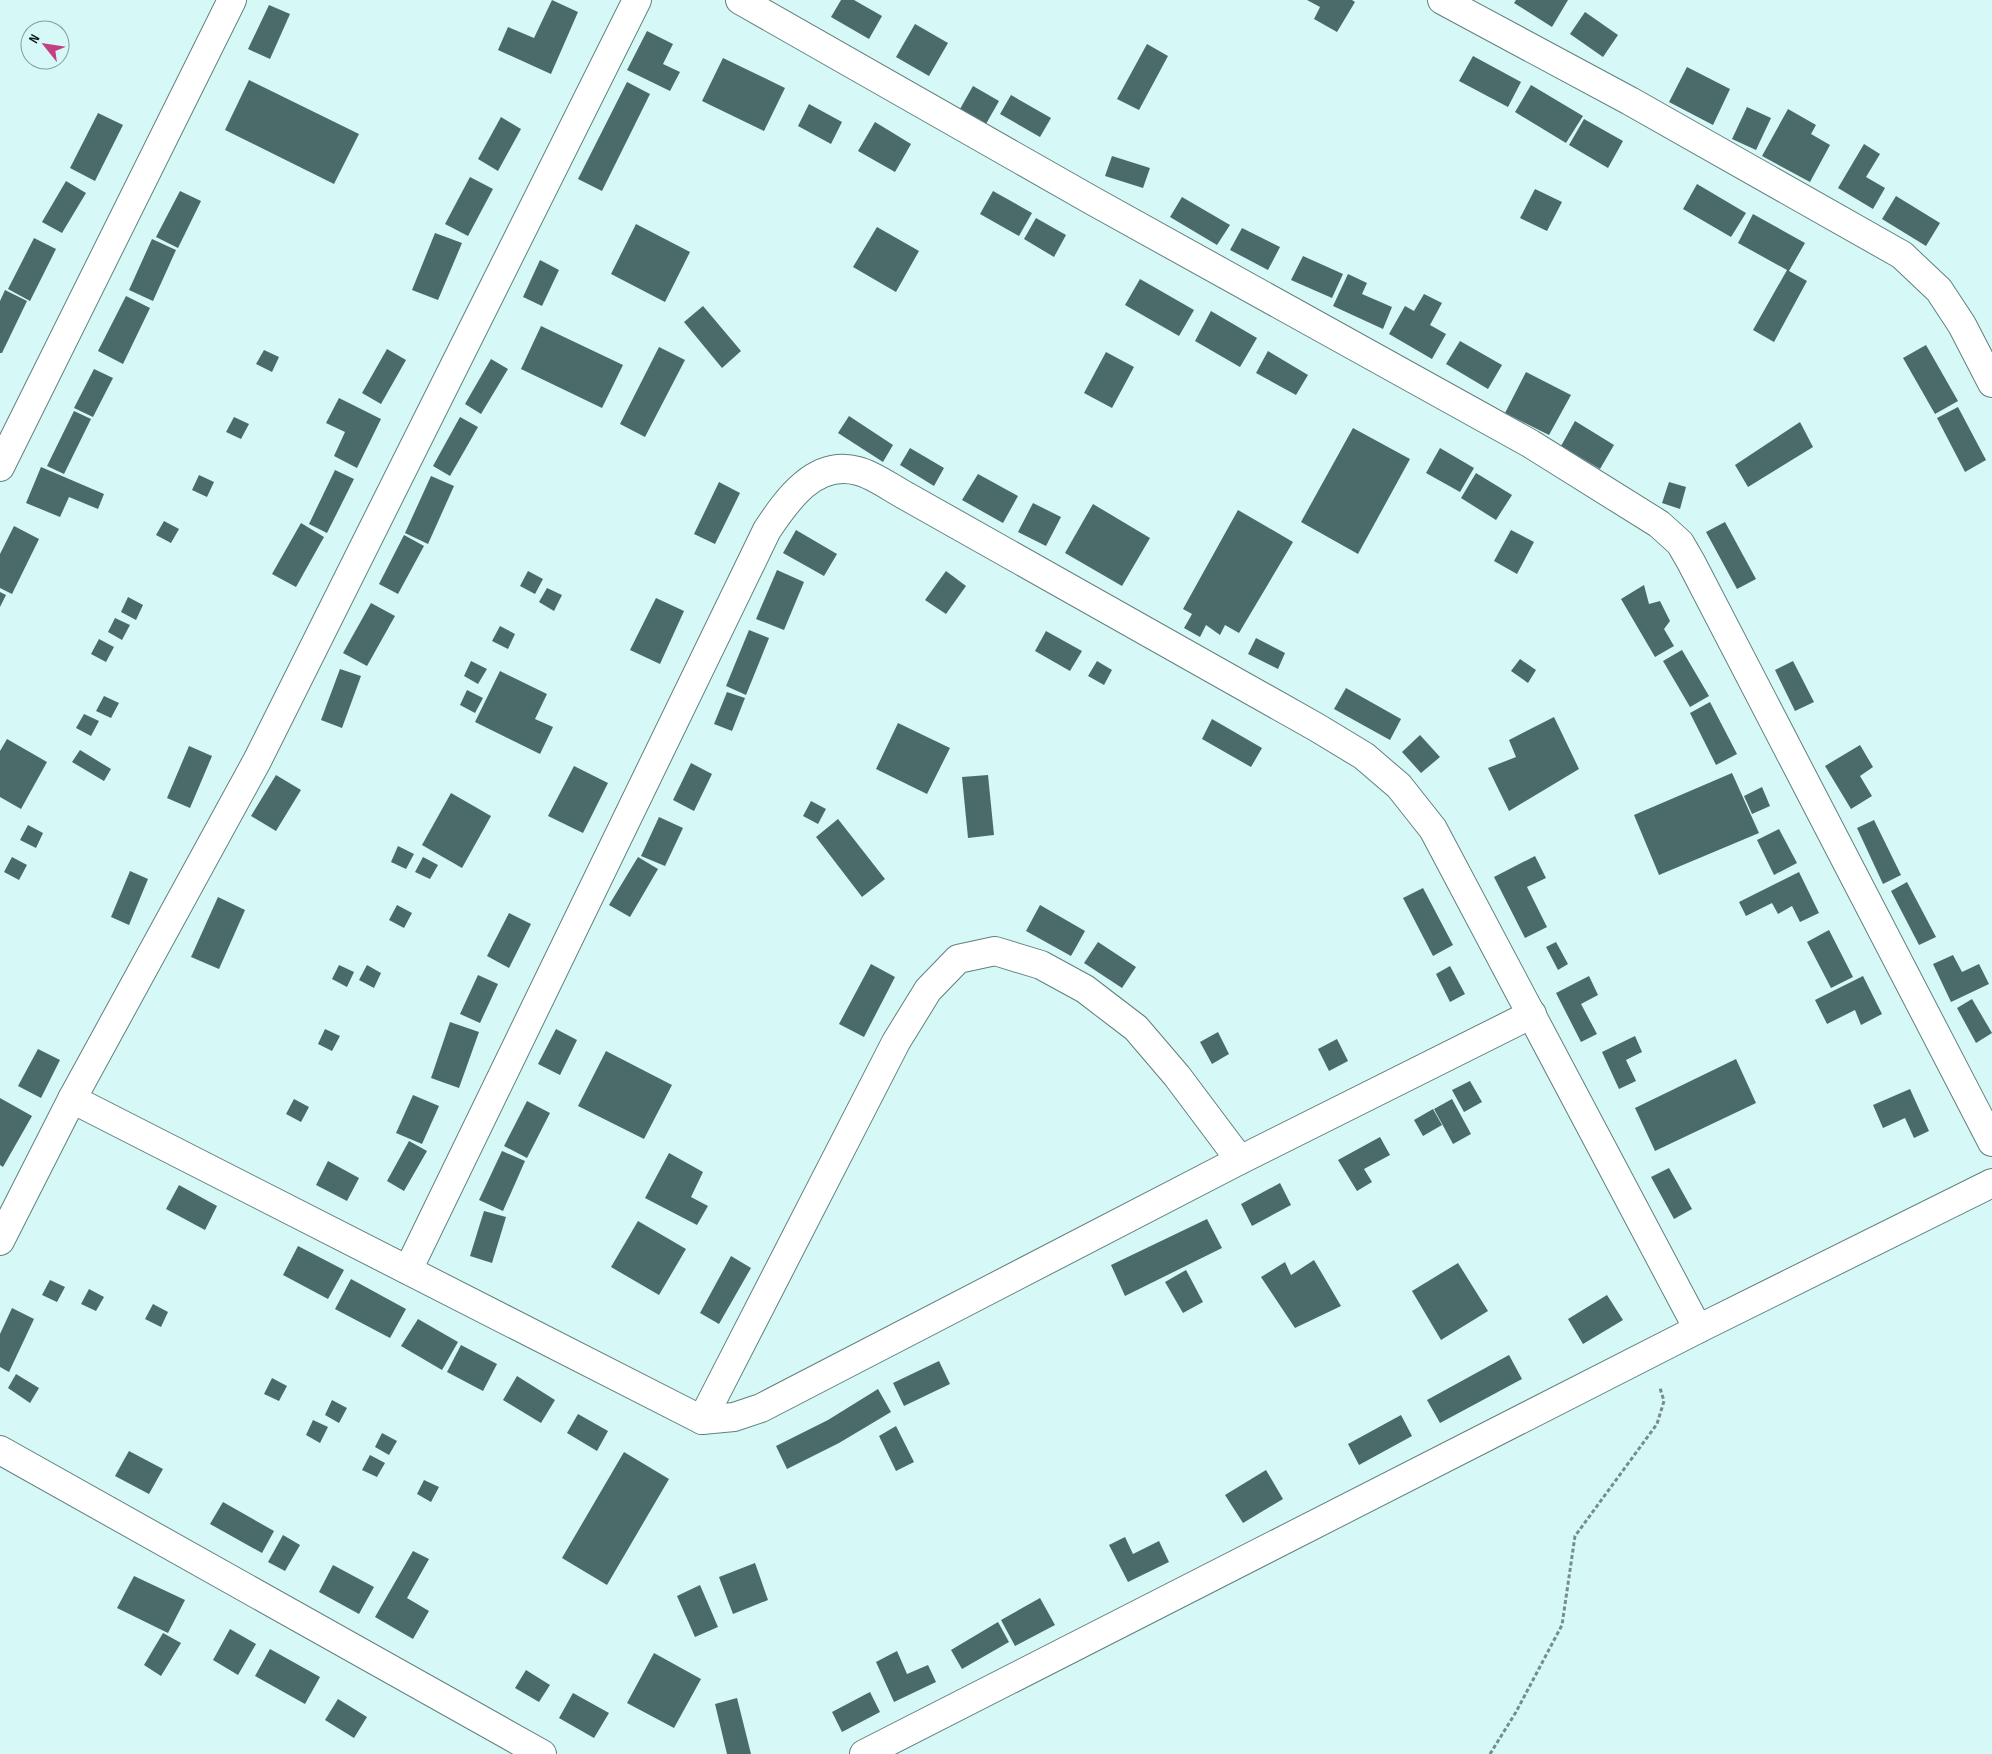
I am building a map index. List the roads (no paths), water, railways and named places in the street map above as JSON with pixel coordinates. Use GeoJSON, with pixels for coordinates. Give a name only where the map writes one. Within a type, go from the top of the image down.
{"type":"FeatureCollection","features":[{"type":"Feature","properties":{"kind":"street"},"geometry":{"type":"LineString","coordinates":[[0,467],[232,0]]}},
{"type":"Feature","properties":{"kind":"street"},"geometry":{"type":"LineString","coordinates":[[0,1241],[72,1099],[257,761],[636,0]]}},
{"type":"Feature","properties":{"kind":"street"},"geometry":{"type":"LineString","coordinates":[[740,0],[1094,201],[1531,444],[1659,524],[1680,543],[1992,1142]]}},
{"type":"Feature","properties":{"kind":"street"},"geometry":{"type":"LineString","coordinates":[[1442,0],[1630,101],[1902,256],[1939,290],[1962,325],[1992,383]]}},
{"type":"Feature","properties":{"kind":"street"},"geometry":{"type":"LineString","coordinates":[[408,1270],[767,530],[785,503],[806,482],[831,470],[858,471],[906,496],[1364,756],[1399,786],[1432,829],[1698,1329]]}},
{"type":"Feature","properties":{"kind":"street"},"geometry":{"type":"LineString","coordinates":[[702,1420],[896,1042],[928,990],[958,959],[994,951],[1041,965],[1085,989],[1136,1028],[1177,1076],[1240,1160]]}},
{"type":"Feature","properties":{"kind":"street"},"geometry":{"type":"LineString","coordinates":[[72,1099],[702,1420],[734,1417],[762,1408],[1240,1160],[1532,1014]]}},
{"type":"Feature","properties":{"kind":"street"},"geometry":{"type":"LineString","coordinates":[[864,1754],[1649,1356],[1698,1329],[1992,1183]]}},
{"type":"Feature","properties":{"kind":"street"},"geometry":{"type":"LineString","coordinates":[[0,1450],[542,1754]]}}]}
